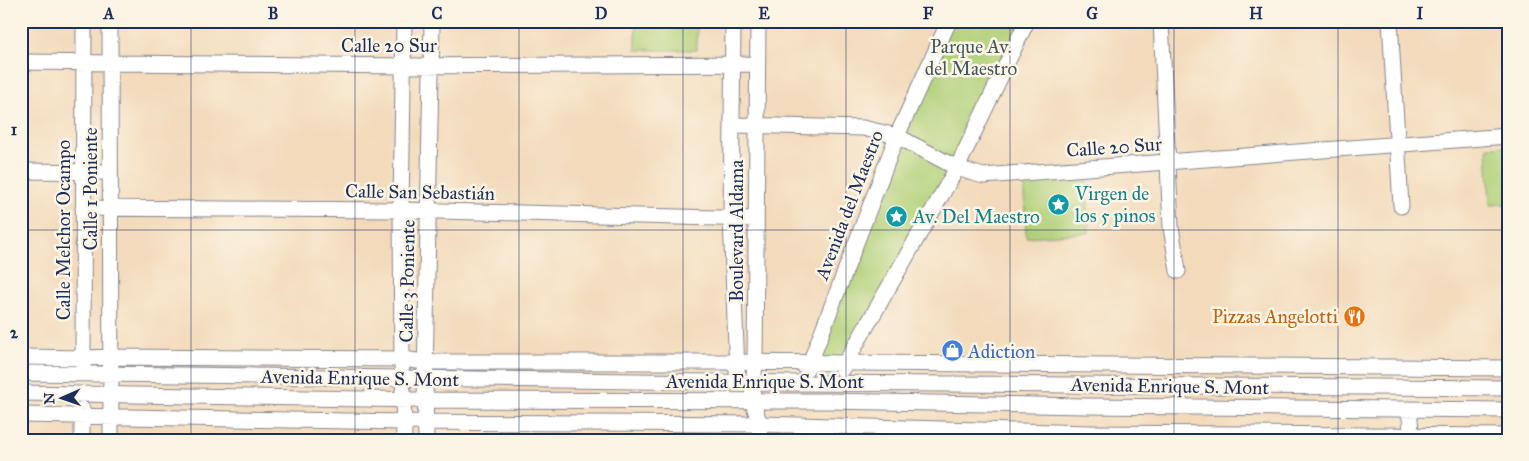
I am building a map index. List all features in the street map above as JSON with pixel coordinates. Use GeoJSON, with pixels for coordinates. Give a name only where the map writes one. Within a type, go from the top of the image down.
{"type":"FeatureCollection","features":[{"type":"Feature","properties":{"kind":"street","name":"Calle Melchor Ocampo"},"geometry":{"type":"LineString","coordinates":[[82,440],[84,21]]}},
{"type":"Feature","properties":{"kind":"street","name":"Calle 1 Poniente"},"geometry":{"type":"LineString","coordinates":[[110,21],[111,357]]}},
{"type":"Feature","properties":{"kind":"street"},"geometry":{"type":"LineString","coordinates":[[404,21],[401,210],[404,440]]}},
{"type":"Feature","properties":{"kind":"street","name":"Calle 3 Poniente"},"geometry":{"type":"LineString","coordinates":[[426,440],[425,362],[432,21]]}},
{"type":"Feature","properties":{"kind":"street","name":"Boulevard Aldama"},"geometry":{"type":"LineString","coordinates":[[733,21],[731,218],[736,362],[738,382],[760,424],[759,440]]}},
{"type":"Feature","properties":{"kind":"street","name":"Boulevard Aldama"},"geometry":{"type":"LineString","coordinates":[[746,400],[754,382],[755,362],[758,21]]}},
{"type":"Feature","properties":{"kind":"street","name":"Avenida del Maestro"},"geometry":{"type":"LineString","coordinates":[[760,424],[786,401],[810,363],[897,136],[949,21]]}},
{"type":"Feature","properties":{"kind":"street"},"geometry":{"type":"LineString","coordinates":[[829,401],[846,363],[956,168],[1027,21]]}},
{"type":"Feature","properties":{"kind":"street"},"geometry":{"type":"LineString","coordinates":[[1161,21],[1172,227],[1178,271]]}},
{"type":"Feature","properties":{"kind":"street"},"geometry":{"type":"LineString","coordinates":[[1390,21],[1401,206]]}},
{"type":"Feature","properties":{"kind":"street","name":"Calle 20 Sur"},"geometry":{"type":"LineString","coordinates":[[21,62],[404,66],[757,64]]}},
{"type":"Feature","properties":{"kind":"street","name":"Calle 20 Sur"},"geometry":{"type":"LineString","coordinates":[[732,125],[863,128],[897,136],[956,168],[983,176],[1508,136]]}},
{"type":"Feature","properties":{"kind":"street"},"geometry":{"type":"LineString","coordinates":[[21,171],[110,172]]}},
{"type":"Feature","properties":{"kind":"street","name":"Calle San Sebastián"},"geometry":{"type":"LineString","coordinates":[[84,208],[401,210],[756,219]]}},
{"type":"Feature","properties":{"kind":"street"},"geometry":{"type":"LineString","coordinates":[[21,357],[402,359],[425,362],[755,362],[1508,368]]}},
{"type":"Feature","properties":{"kind":"street"},"geometry":{"type":"LineString","coordinates":[[110,440],[111,357]]}},
{"type":"Feature","properties":{"kind":"street","name":"Avenida Enrique S. Mont"},"geometry":{"type":"LineString","coordinates":[[21,373],[797,383],[1508,388]]}},
{"type":"Feature","properties":{"kind":"street","name":"Avenida Enrique S. Mont"},"geometry":{"type":"LineString","coordinates":[[21,393],[425,400],[746,400],[1085,406],[1508,410]]}},
{"type":"Feature","properties":{"kind":"street"},"geometry":{"type":"LineString","coordinates":[[1085,406],[1090,436]]}},
{"type":"Feature","properties":{"kind":"street"},"geometry":{"type":"LineString","coordinates":[[1409,409],[1412,438]]}},
{"type":"Feature","properties":{"kind":"street"},"geometry":{"type":"LineString","coordinates":[[21,416],[404,422],[760,424],[1090,436],[1412,438],[1508,436]]}},
{"type":"Feature","properties":{"kind":"green space"},"geometry":{"type":"Polygon","coordinates":[[[636,21],[697,21],[697,50],[636,50],[636,21]]]}},
{"type":"Feature","properties":{"kind":"green space","name":"Parque Av. del Maestro"},"geometry":{"type":"Polygon","coordinates":[[[949,21],[1027,21],[846,363],[810,363],[949,21]]]}},
{"type":"Feature","properties":{"kind":"green space"},"geometry":{"type":"Polygon","coordinates":[[[1508,146],[1508,204],[1490,205],[1487,147],[1508,146]]]}},
{"type":"Feature","properties":{"kind":"green space"},"geometry":{"type":"Polygon","coordinates":[[[1086,168],[1089,233],[1026,237],[1023,171],[1086,168]]]}},
{"type":"Feature","properties":{"kind":"place","name":"Virgen de los 5 pinos"},"geometry":{"type":"Point","coordinates":[1059,204]}},
{"type":"Feature","properties":{"kind":"place","name":"Av. Del Maestro"},"geometry":{"type":"Point","coordinates":[897,216]}},
{"type":"Feature","properties":{"kind":"place","name":"Pizzas Angelotti"},"geometry":{"type":"Point","coordinates":[1354,316]}},
{"type":"Feature","properties":{"kind":"place","name":"Adiction"},"geometry":{"type":"Point","coordinates":[952,351]}}]}
